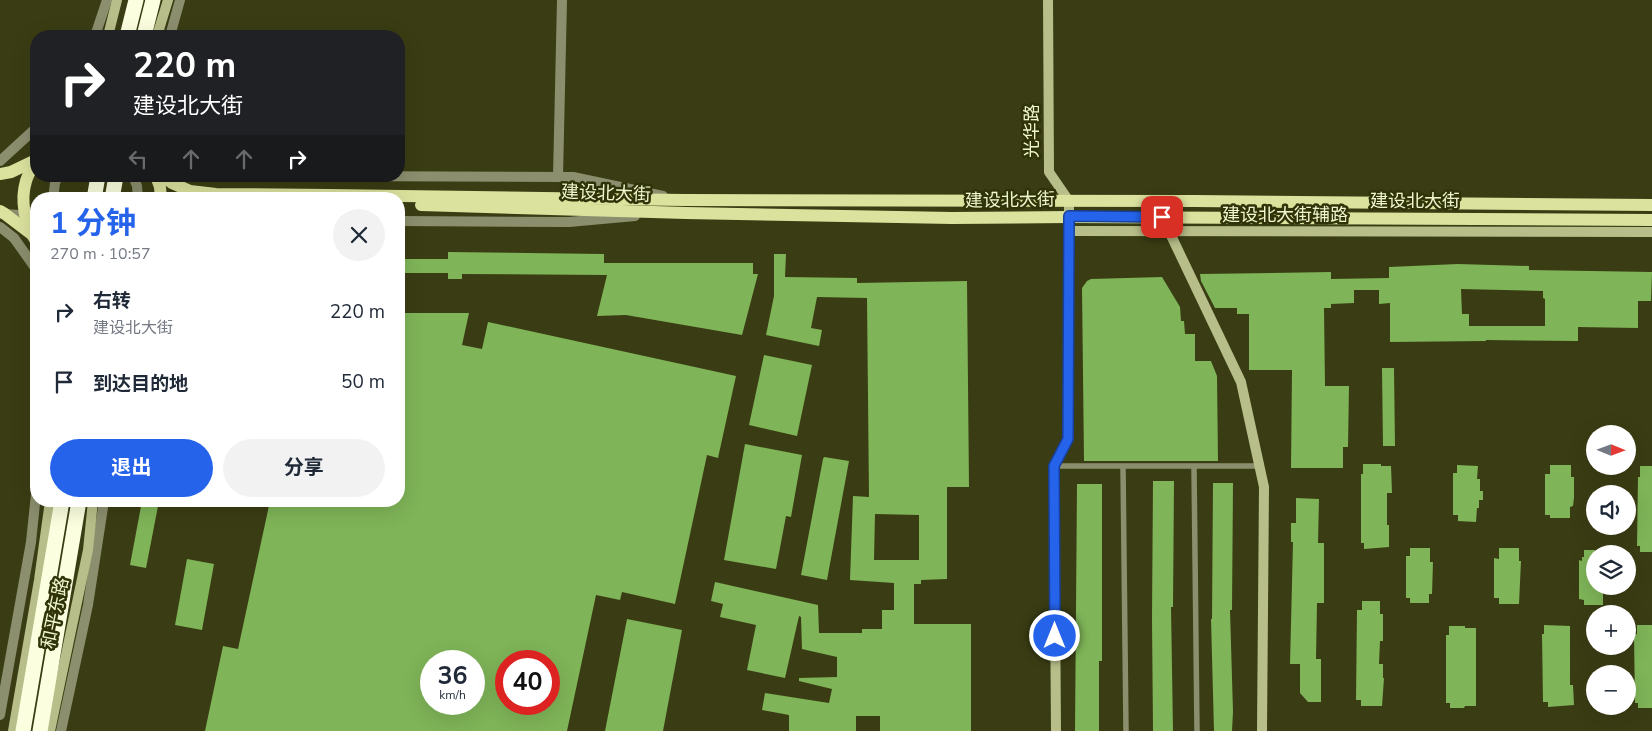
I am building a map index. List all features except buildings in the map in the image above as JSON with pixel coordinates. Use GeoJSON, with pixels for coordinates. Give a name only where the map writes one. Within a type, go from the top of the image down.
{"type":"FeatureCollection","features":[{"type":"Feature","properties":{"kind":"highway"},"geometry":{"type":"LineString","coordinates":[[128,30],[136,0]]}},
{"type":"Feature","properties":{"kind":"highway"},"geometry":{"type":"LineString","coordinates":[[146,30],[153,0]]}},
{"type":"Feature","properties":{"kind":"highway","name":"和平东路"},"geometry":{"type":"LineString","coordinates":[[23,731],[61,507]]}},
{"type":"Feature","properties":{"kind":"highway","name":"和平东路"},"geometry":{"type":"LineString","coordinates":[[40,731],[78,507]]}},
{"type":"Feature","properties":{"kind":"main road"},"geometry":{"type":"LineString","coordinates":[[0,173],[11,172],[30,163]]}},
{"type":"Feature","properties":{"kind":"main road"},"geometry":{"type":"LineString","coordinates":[[30,172],[26,180],[23,199],[25,216],[30,228]]}},
{"type":"Feature","properties":{"kind":"main road"},"geometry":{"type":"LineString","coordinates":[[171,182],[190,191],[199,192]]}},
{"type":"Feature","properties":{"kind":"main road"},"geometry":{"type":"LineString","coordinates":[[405,197],[1652,206]]}},
{"type":"Feature","properties":{"kind":"main road","name":"建设北大街"},"geometry":{"type":"LineString","coordinates":[[405,204],[952,218],[1069,216],[1652,220]]}},
{"type":"Feature","properties":{"kind":"main road"},"geometry":{"type":"LineString","coordinates":[[0,213],[5,214],[30,235]]}},
{"type":"Feature","properties":{"kind":"street"},"geometry":{"type":"LineString","coordinates":[[97,30],[107,0]]}},
{"type":"Feature","properties":{"kind":"street"},"geometry":{"type":"LineString","coordinates":[[110,30],[117,0]]}},
{"type":"Feature","properties":{"kind":"street"},"geometry":{"type":"LineString","coordinates":[[159,30],[168,0]]}},
{"type":"Feature","properties":{"kind":"street"},"geometry":{"type":"LineString","coordinates":[[172,30],[180,0]]}},
{"type":"Feature","properties":{"kind":"street"},"geometry":{"type":"LineString","coordinates":[[558,177],[562,0]]}},
{"type":"Feature","properties":{"kind":"street","name":"光华路"},"geometry":{"type":"LineString","coordinates":[[1048,0],[1049,172],[1069,201]]}},
{"type":"Feature","properties":{"kind":"street"},"geometry":{"type":"LineString","coordinates":[[0,161],[30,134]]}},
{"type":"Feature","properties":{"kind":"street"},"geometry":{"type":"LineString","coordinates":[[0,173],[30,172]]}},
{"type":"Feature","properties":{"kind":"street"},"geometry":{"type":"LineString","coordinates":[[405,176],[573,178],[684,200]]}},
{"type":"Feature","properties":{"kind":"street"},"geometry":{"type":"LineString","coordinates":[[1056,731],[1054,466],[1068,439],[1069,201]]}},
{"type":"Feature","properties":{"kind":"street"},"geometry":{"type":"LineString","coordinates":[[405,221],[569,222],[679,212]]}},
{"type":"Feature","properties":{"kind":"street"},"geometry":{"type":"LineString","coordinates":[[0,213],[30,216]]}},
{"type":"Feature","properties":{"kind":"street"},"geometry":{"type":"LineString","coordinates":[[1162,217],[1240,382],[1264,487],[1262,731]]}},
{"type":"Feature","properties":{"kind":"street"},"geometry":{"type":"LineString","coordinates":[[0,227],[14,238],[30,261]]}},
{"type":"Feature","properties":{"kind":"street","name":"建设北大街辅路"},"geometry":{"type":"LineString","coordinates":[[1069,231],[1652,232]]}},
{"type":"Feature","properties":{"kind":"street"},"geometry":{"type":"LineString","coordinates":[[0,715],[31,542],[35,507]]}},
{"type":"Feature","properties":{"kind":"street"},"geometry":{"type":"LineString","coordinates":[[13,731],[39,580],[49,507]]}},
{"type":"Feature","properties":{"kind":"street","name":"和平东路"},"geometry":{"type":"LineString","coordinates":[[50,731],[88,550],[92,507]]}},
{"type":"Feature","properties":{"kind":"street","name":"和平东路"},"geometry":{"type":"LineString","coordinates":[[61,731],[88,606],[103,507]]}},
{"type":"Feature","properties":{"kind":"lane"},"geometry":{"type":"LineString","coordinates":[[1054,466],[1259,466]]}},
{"type":"Feature","properties":{"kind":"lane"},"geometry":{"type":"LineString","coordinates":[[1123,467],[1126,731]]}},
{"type":"Feature","properties":{"kind":"lane"},"geometry":{"type":"LineString","coordinates":[[1194,467],[1197,731]]}},
{"type":"Feature","properties":{"kind":"route"},"geometry":{"type":"LineString","coordinates":[[1055,636],[1054,466],[1068,439],[1069,216],[1162,217]]}}]}
